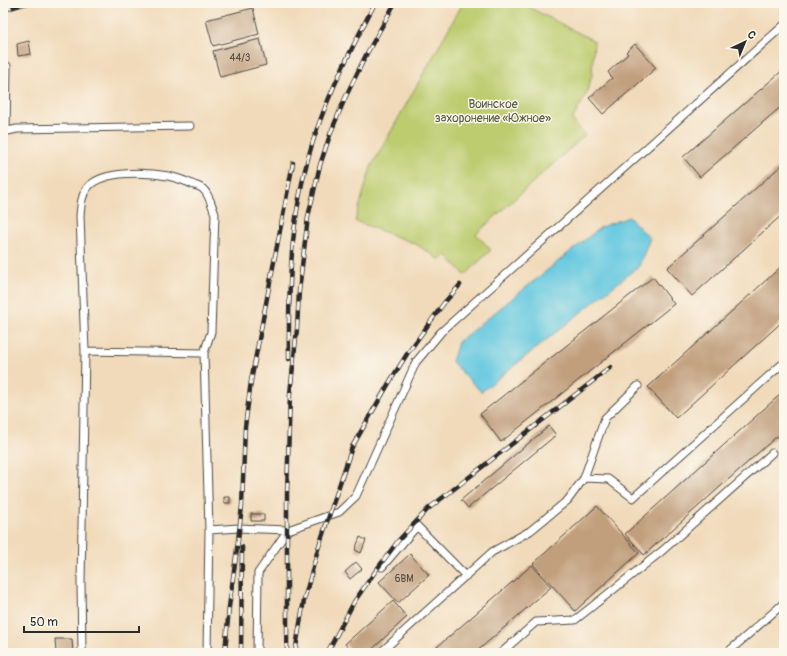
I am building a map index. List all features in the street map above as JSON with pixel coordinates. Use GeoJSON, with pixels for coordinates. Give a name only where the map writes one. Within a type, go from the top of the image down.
{"type":"FeatureCollection","features":[{"type":"Feature","properties":{"kind":"lane"},"geometry":{"type":"LineString","coordinates":[[209,530],[239,528],[288,530],[339,512],[356,496],[416,362],[441,332],[784,25]]}},
{"type":"Feature","properties":{"kind":"lane"},"geometry":{"type":"LineString","coordinates":[[8,66],[4,132],[48,129],[190,126]]}},
{"type":"Feature","properties":{"kind":"lane"},"geometry":{"type":"LineString","coordinates":[[82,653],[81,583],[85,352],[80,216],[82,199],[88,187],[98,180],[110,176],[150,173],[169,176],[203,189],[210,200],[215,214],[211,332],[204,353],[209,530],[208,653]]}},
{"type":"Feature","properties":{"kind":"lane"},"geometry":{"type":"LineString","coordinates":[[85,352],[204,353]]}},
{"type":"Feature","properties":{"kind":"lane"},"geometry":{"type":"LineString","coordinates":[[584,478],[608,479],[633,498],[781,365]]}},
{"type":"Feature","properties":{"kind":"lane"},"geometry":{"type":"LineString","coordinates":[[380,653],[492,552],[530,531],[568,500],[584,478],[605,418],[638,386]]}},
{"type":"Feature","properties":{"kind":"lane"},"geometry":{"type":"LineString","coordinates":[[501,653],[536,622],[575,620],[662,551],[772,453]]}},
{"type":"Feature","properties":{"kind":"lane"},"geometry":{"type":"LineString","coordinates":[[382,567],[417,526],[466,576]]}},
{"type":"Feature","properties":{"kind":"lane"},"geometry":{"type":"LineString","coordinates":[[257,653],[258,572],[288,530]]}},
{"type":"Feature","properties":{"kind":"lane"},"geometry":{"type":"LineString","coordinates":[[727,653],[784,603]]}},
{"type":"Feature","properties":{"kind":"green space","name":"Воинское захоронение «Южное»"},"geometry":{"type":"Polygon","coordinates":[[[463,3],[521,3],[594,41],[592,75],[586,95],[572,120],[585,135],[476,234],[491,250],[465,275],[446,255],[440,260],[416,244],[355,221],[371,167],[463,3]]]}},
{"type":"Feature","properties":{"kind":"water"},"geometry":{"type":"Polygon","coordinates":[[[629,217],[650,238],[639,266],[481,392],[452,362],[458,342],[601,227],[629,217]]]}},
{"type":"Feature","properties":{"kind":"building"},"geometry":{"type":"Polygon","coordinates":[[[253,8],[259,34],[213,46],[206,20],[253,8]]]}},
{"type":"Feature","properties":{"kind":"building"},"geometry":{"type":"Polygon","coordinates":[[[260,39],[266,65],[220,77],[213,51],[260,39]]]}},
{"type":"Feature","properties":{"kind":"building"},"geometry":{"type":"Polygon","coordinates":[[[29,41],[31,54],[18,56],[17,44],[29,41]]]}},
{"type":"Feature","properties":{"kind":"building"},"geometry":{"type":"Polygon","coordinates":[[[635,44],[656,68],[603,114],[589,98],[612,78],[608,72],[628,54],[626,52],[635,44]]]}},
{"type":"Feature","properties":{"kind":"building"},"geometry":{"type":"Polygon","coordinates":[[[784,69],[784,104],[700,177],[683,157],[784,69]]]}},
{"type":"Feature","properties":{"kind":"building"},"geometry":{"type":"Polygon","coordinates":[[[784,163],[784,213],[692,296],[667,268],[784,163]]]}},
{"type":"Feature","properties":{"kind":"building"},"geometry":{"type":"Polygon","coordinates":[[[784,264],[784,320],[676,418],[648,387],[784,264]]]}},
{"type":"Feature","properties":{"kind":"building"},"geometry":{"type":"Polygon","coordinates":[[[653,277],[674,304],[501,442],[480,414],[653,277]]]}},
{"type":"Feature","properties":{"kind":"building"},"geometry":{"type":"Polygon","coordinates":[[[784,391],[784,445],[777,436],[644,555],[625,534],[784,391]]]}},
{"type":"Feature","properties":{"kind":"building"},"geometry":{"type":"Polygon","coordinates":[[[549,426],[556,435],[468,508],[461,500],[549,426]]]}},
{"type":"Feature","properties":{"kind":"building"},"geometry":{"type":"Polygon","coordinates":[[[224,497],[230,497],[230,503],[224,503],[224,497]]]}},
{"type":"Feature","properties":{"kind":"building"},"geometry":{"type":"Polygon","coordinates":[[[597,506],[639,553],[575,611],[533,564],[597,506]]]}},
{"type":"Feature","properties":{"kind":"building"},"geometry":{"type":"Polygon","coordinates":[[[251,514],[264,514],[264,521],[251,521],[251,514]]]}},
{"type":"Feature","properties":{"kind":"building"},"geometry":{"type":"Polygon","coordinates":[[[360,537],[366,540],[361,553],[355,550],[360,537]]]}},
{"type":"Feature","properties":{"kind":"building"},"geometry":{"type":"Polygon","coordinates":[[[410,554],[429,575],[398,603],[379,582],[410,554]]]}},
{"type":"Feature","properties":{"kind":"building"},"geometry":{"type":"Polygon","coordinates":[[[356,562],[362,569],[350,579],[345,572],[356,562]]]}},
{"type":"Feature","properties":{"kind":"building"},"geometry":{"type":"Polygon","coordinates":[[[532,565],[551,587],[475,653],[430,653],[532,565]]]}},
{"type":"Feature","properties":{"kind":"building"},"geometry":{"type":"Polygon","coordinates":[[[393,601],[407,617],[368,653],[353,653],[345,644],[393,601]]]}},
{"type":"Feature","properties":{"kind":"building"},"geometry":{"type":"Polygon","coordinates":[[[55,639],[72,639],[73,653],[56,653],[55,639]]]}},
{"type":"Feature","properties":{"kind":"railway"},"geometry":{"type":"LineString","coordinates":[[3,10],[27,3]]}},
{"type":"Feature","properties":{"kind":"railway"},"geometry":{"type":"LineString","coordinates":[[289,359],[289,301],[293,243],[296,214],[308,157],[329,97],[375,3]]}},
{"type":"Feature","properties":{"kind":"railway"},"geometry":{"type":"LineString","coordinates":[[287,653],[287,494],[290,394],[297,329],[299,291],[308,217],[320,165],[331,132],[346,96],[366,55],[395,3]]}},
{"type":"Feature","properties":{"kind":"railway"},"geometry":{"type":"LineString","coordinates":[[225,653],[229,607],[242,506],[245,427],[251,381],[293,163]]}},
{"type":"Feature","properties":{"kind":"railway"},"geometry":{"type":"LineString","coordinates":[[295,653],[304,600],[318,549],[352,447],[407,354],[444,303],[460,285]]}},
{"type":"Feature","properties":{"kind":"railway"},"geometry":{"type":"LineString","coordinates":[[327,653],[354,602],[377,569],[398,541],[428,509],[611,367]]}},
{"type":"Feature","properties":{"kind":"railway"},"geometry":{"type":"LineString","coordinates":[[241,653],[242,547]]}}]}
